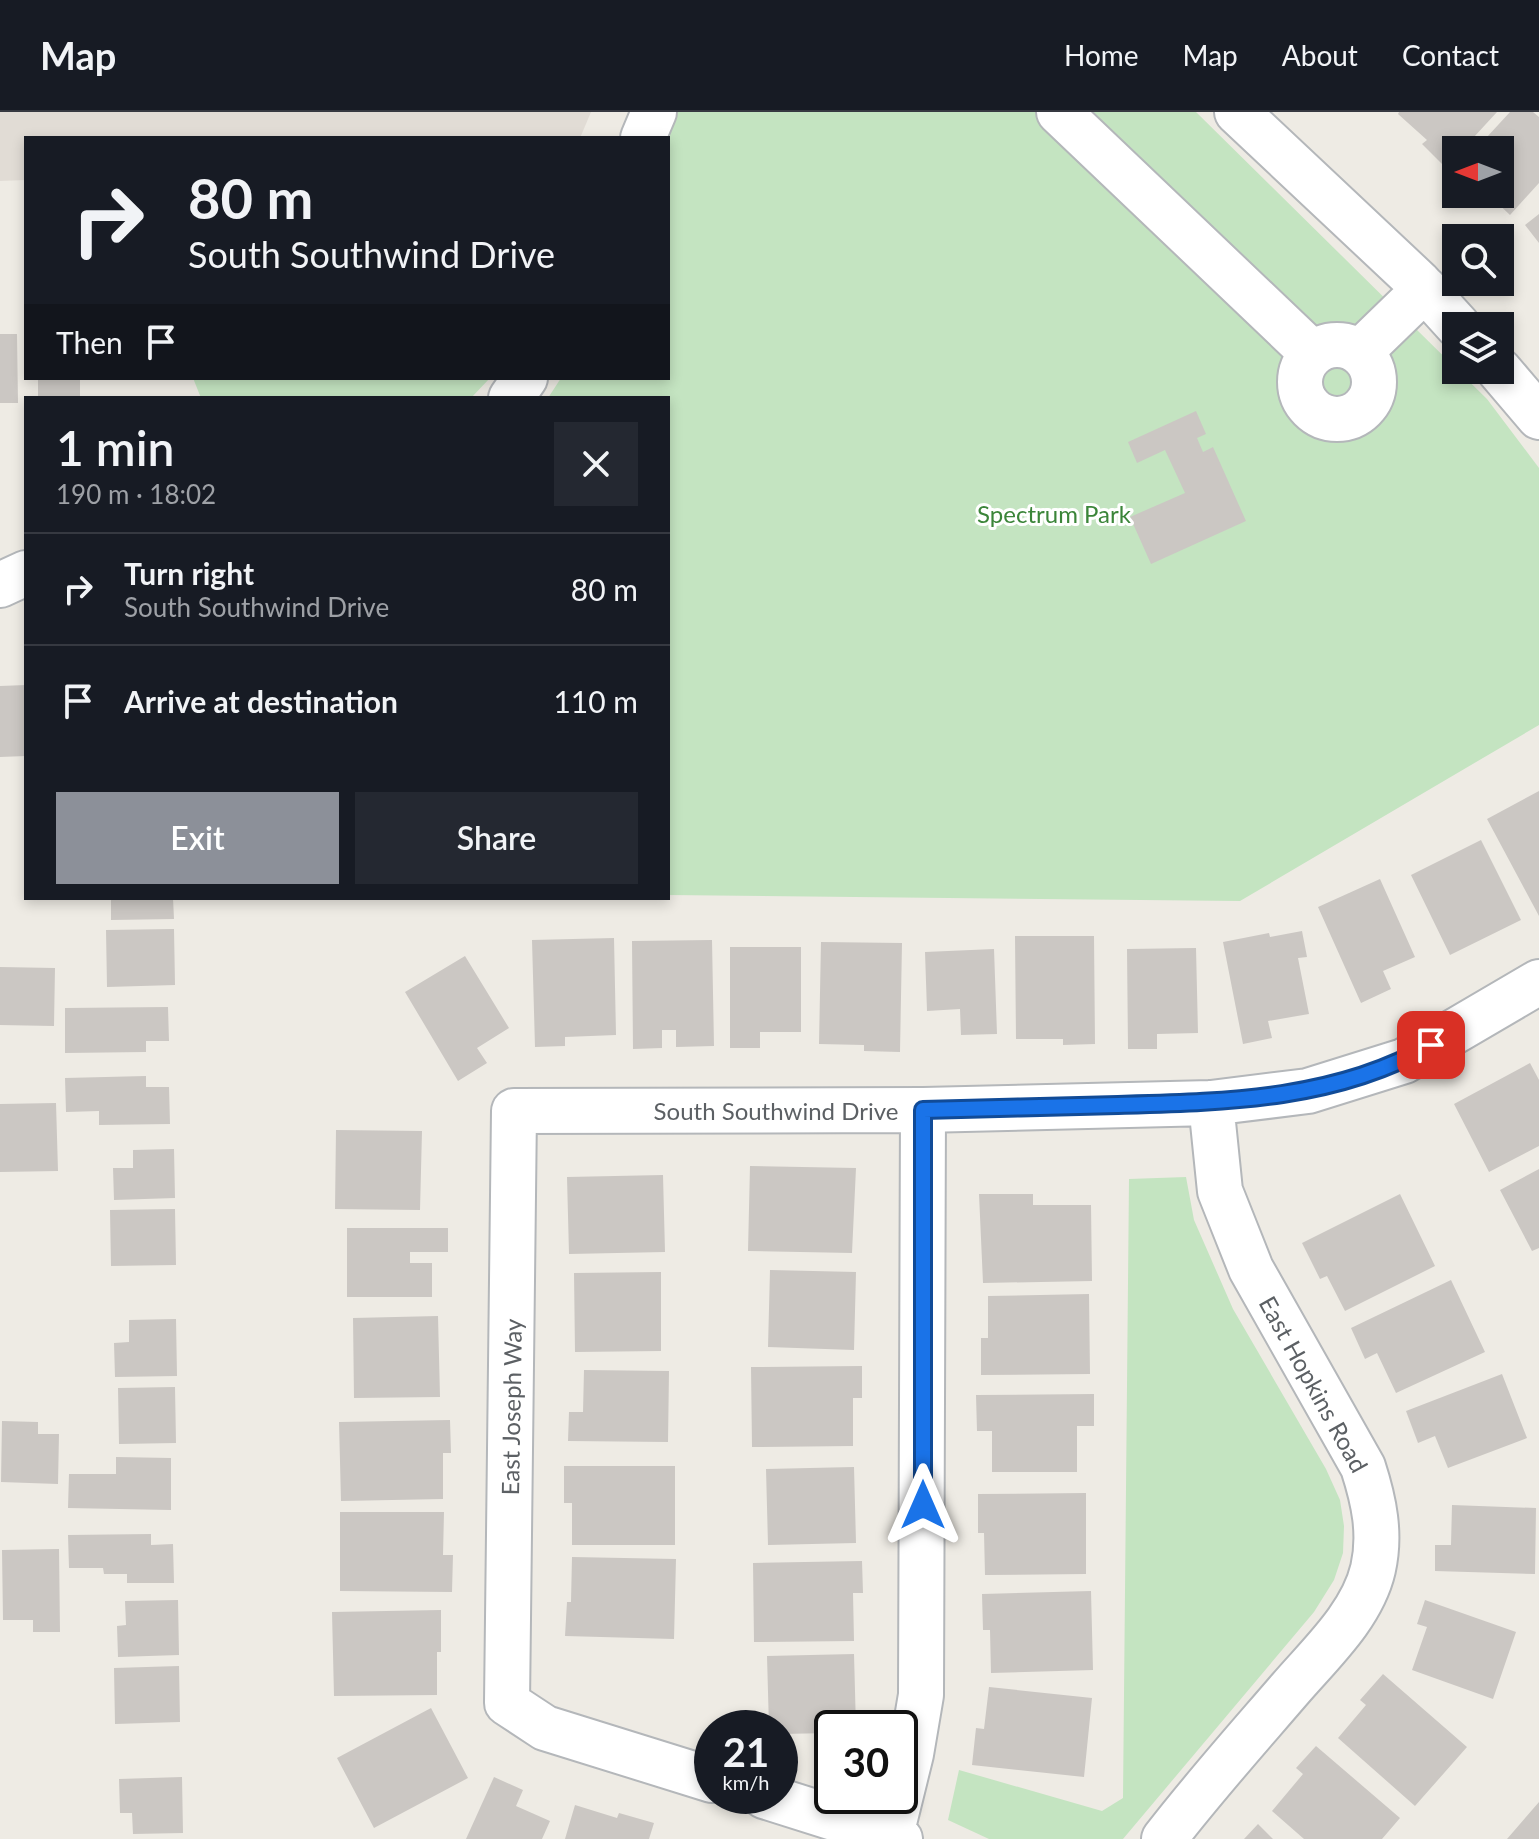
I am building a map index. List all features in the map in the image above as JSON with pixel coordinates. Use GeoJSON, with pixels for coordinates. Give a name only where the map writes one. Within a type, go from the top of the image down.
{"type":"FeatureCollection","features":[{"type":"Feature","properties":{"kind":"street"},"geometry":{"type":"LineString","coordinates":[[644,136],[654,112]]}},
{"type":"Feature","properties":{"kind":"street"},"geometry":{"type":"LineString","coordinates":[[1059,112],[1312,353]]}},
{"type":"Feature","properties":{"kind":"street"},"geometry":{"type":"LineString","coordinates":[[1263,120],[1446,312]]}},
{"type":"Feature","properties":{"kind":"street"},"geometry":{"type":"LineString","coordinates":[[1360,352],[1425,289]]}},
{"type":"Feature","properties":{"kind":"street"},"geometry":{"type":"LineString","coordinates":[[1336,344],[1360,352],[1374,374],[1374,387],[1362,410],[1341,419],[1329,419],[1318,414],[1303,397],[1299,385],[1312,353],[1336,344]]}},
{"type":"Feature","properties":{"kind":"street"},"geometry":{"type":"LineString","coordinates":[[1511,384],[1539,417]]}},
{"type":"Feature","properties":{"kind":"street"},"geometry":{"type":"LineString","coordinates":[[0,585],[24,574]]}},
{"type":"Feature","properties":{"kind":"street","name":"South Southwind Drive"},"geometry":{"type":"LineString","coordinates":[[514,1111],[923,1110],[1211,1103],[1308,1091],[1404,1061],[1539,982]]}},
{"type":"Feature","properties":{"kind":"street","name":"East Hopkins Road"},"geometry":{"type":"LineString","coordinates":[[1164,1839],[1332,1640],[1361,1601],[1372,1571],[1377,1539],[1374,1502],[1363,1467],[1251,1269],[1220,1191],[1211,1103]]}},
{"type":"Feature","properties":{"kind":"street"},"geometry":{"type":"LineString","coordinates":[[798,1807],[895,1837],[911,1754],[921,1695],[923,1110]]}},
{"type":"Feature","properties":{"kind":"street","name":"East Joseph Way"},"geometry":{"type":"LineString","coordinates":[[514,1111],[507,1703],[545,1728],[694,1774]]}},
{"type":"Feature","properties":{"kind":"shaded area"},"geometry":{"type":"Polygon","coordinates":[[[0,112],[591,112],[581,136],[24,136],[24,180],[0,181],[0,112]]]}},
{"type":"Feature","properties":{"kind":"green space","name":"Spectrum Park"},"geometry":{"type":"Polygon","coordinates":[[[677,112],[1196,112],[1442,355],[1442,384],[1472,384],[1487,399],[1539,468],[1539,725],[1240,901],[670,895],[670,396],[549,396],[560,380],[670,380],[670,136],[667,136],[677,112]]]}},
{"type":"Feature","properties":{"kind":"green space"},"geometry":{"type":"Polygon","coordinates":[[[194,380],[488,380],[473,396],[200,396],[194,380]]]}},
{"type":"Feature","properties":{"kind":"green space"},"geometry":{"type":"Polygon","coordinates":[[[1186,1177],[1194,1220],[1233,1309],[1326,1469],[1340,1500],[1344,1526],[1343,1553],[1334,1580],[1314,1612],[1123,1839],[989,1839],[948,1820],[959,1770],[1102,1811],[1123,1798],[1129,1179],[1186,1177]]]}},
{"type":"Feature","properties":{"kind":"building"},"geometry":{"type":"Polygon","coordinates":[[[1497,112],[1475,136],[1442,136],[1442,164],[1422,144],[1427,140],[1398,114],[1497,112]]]}},
{"type":"Feature","properties":{"kind":"building"},"geometry":{"type":"Polygon","coordinates":[[[1510,112],[1533,112],[1539,117],[1539,183],[1510,215],[1503,208],[1514,208],[1514,136],[1488,136],[1510,112]]]}},
{"type":"Feature","properties":{"kind":"building"},"geometry":{"type":"Polygon","coordinates":[[[1539,214],[1539,243],[1525,225],[1539,214]]]}},
{"type":"Feature","properties":{"kind":"building"},"geometry":{"type":"Polygon","coordinates":[[[0,334],[17,334],[18,403],[0,403],[0,334]]]}},
{"type":"Feature","properties":{"kind":"building"},"geometry":{"type":"Polygon","coordinates":[[[38,380],[80,380],[80,396],[38,396],[38,380]]]}},
{"type":"Feature","properties":{"kind":"building"},"geometry":{"type":"Polygon","coordinates":[[[1196,411],[1206,434],[1197,438],[1203,452],[1213,447],[1246,521],[1151,564],[1130,517],[1185,493],[1165,450],[1137,463],[1128,442],[1196,411]]]}},
{"type":"Feature","properties":{"kind":"building"},"geometry":{"type":"Polygon","coordinates":[[[24,685],[24,756],[0,757],[0,686],[24,685]]]}},
{"type":"Feature","properties":{"kind":"building"},"geometry":{"type":"Polygon","coordinates":[[[1539,791],[1539,916],[1487,819],[1539,791]]]}},
{"type":"Feature","properties":{"kind":"building"},"geometry":{"type":"Polygon","coordinates":[[[1481,840],[1521,920],[1450,955],[1411,875],[1481,840]]]}},
{"type":"Feature","properties":{"kind":"building"},"geometry":{"type":"Polygon","coordinates":[[[1380,879],[1415,957],[1383,971],[1391,989],[1361,1003],[1318,907],[1380,879]]]}},
{"type":"Feature","properties":{"kind":"building"},"geometry":{"type":"Polygon","coordinates":[[[111,900],[173,900],[174,919],[111,920],[111,900]]]}},
{"type":"Feature","properties":{"kind":"building"},"geometry":{"type":"Polygon","coordinates":[[[174,929],[175,985],[107,987],[106,930],[174,929]]]}},
{"type":"Feature","properties":{"kind":"building"},"geometry":{"type":"Polygon","coordinates":[[[1302,931],[1307,957],[1298,958],[1309,1014],[1268,1021],[1272,1038],[1243,1044],[1223,942],[1269,933],[1270,937],[1302,931]]]}},
{"type":"Feature","properties":{"kind":"building"},"geometry":{"type":"Polygon","coordinates":[[[1015,936],[1094,936],[1095,1044],[1063,1045],[1063,1039],[1016,1039],[1015,936]]]}},
{"type":"Feature","properties":{"kind":"building"},"geometry":{"type":"Polygon","coordinates":[[[614,938],[616,1035],[565,1037],[565,1046],[535,1047],[532,940],[614,938]]]}},
{"type":"Feature","properties":{"kind":"building"},"geometry":{"type":"Polygon","coordinates":[[[712,940],[714,1046],[676,1047],[676,1030],[662,1030],[662,1048],[633,1049],[632,941],[712,940]]]}},
{"type":"Feature","properties":{"kind":"building"},"geometry":{"type":"Polygon","coordinates":[[[821,942],[902,943],[900,1052],[864,1051],[864,1045],[819,1044],[821,942]]]}},
{"type":"Feature","properties":{"kind":"building"},"geometry":{"type":"Polygon","coordinates":[[[730,947],[801,947],[801,1032],[760,1032],[760,1048],[730,1048],[730,947]]]}},
{"type":"Feature","properties":{"kind":"building"},"geometry":{"type":"Polygon","coordinates":[[[1196,948],[1198,1033],[1157,1034],[1157,1049],[1128,1049],[1127,949],[1196,948]]]}},
{"type":"Feature","properties":{"kind":"building"},"geometry":{"type":"Polygon","coordinates":[[[994,949],[997,1034],[961,1035],[960,1009],[927,1011],[925,952],[994,949]]]}},
{"type":"Feature","properties":{"kind":"building"},"geometry":{"type":"Polygon","coordinates":[[[465,956],[509,1028],[477,1048],[487,1063],[458,1081],[405,992],[465,956]]]}},
{"type":"Feature","properties":{"kind":"building"},"geometry":{"type":"Polygon","coordinates":[[[0,967],[55,968],[54,1026],[0,1025],[0,967]]]}},
{"type":"Feature","properties":{"kind":"building"},"geometry":{"type":"Polygon","coordinates":[[[168,1007],[169,1041],[146,1041],[146,1052],[65,1053],[65,1008],[168,1007]]]}},
{"type":"Feature","properties":{"kind":"building"},"geometry":{"type":"Polygon","coordinates":[[[1530,1063],[1539,1080],[1539,1146],[1489,1172],[1454,1104],[1530,1063]]]}},
{"type":"Feature","properties":{"kind":"building"},"geometry":{"type":"Polygon","coordinates":[[[146,1076],[146,1087],[169,1087],[170,1124],[99,1125],[99,1111],[66,1112],[65,1078],[146,1076]]]}},
{"type":"Feature","properties":{"kind":"building"},"geometry":{"type":"Polygon","coordinates":[[[56,1103],[58,1171],[0,1172],[0,1104],[56,1103]]]}},
{"type":"Feature","properties":{"kind":"building"},"geometry":{"type":"Polygon","coordinates":[[[336,1130],[422,1131],[420,1210],[335,1209],[336,1130]]]}},
{"type":"Feature","properties":{"kind":"building"},"geometry":{"type":"Polygon","coordinates":[[[174,1149],[175,1198],[114,1200],[113,1168],[133,1168],[133,1150],[174,1149]]]}},
{"type":"Feature","properties":{"kind":"building"},"geometry":{"type":"Polygon","coordinates":[[[750,1166],[856,1168],[852,1253],[748,1251],[750,1166]]]}},
{"type":"Feature","properties":{"kind":"building"},"geometry":{"type":"Polygon","coordinates":[[[1539,1169],[1539,1248],[1532,1251],[1500,1190],[1539,1169]]]}},
{"type":"Feature","properties":{"kind":"building"},"geometry":{"type":"Polygon","coordinates":[[[663,1175],[665,1252],[569,1254],[567,1177],[663,1175]]]}},
{"type":"Feature","properties":{"kind":"building"},"geometry":{"type":"Polygon","coordinates":[[[979,1194],[1033,1194],[1033,1205],[1091,1205],[1092,1281],[983,1283],[979,1194]]]}},
{"type":"Feature","properties":{"kind":"building"},"geometry":{"type":"Polygon","coordinates":[[[1400,1194],[1435,1266],[1345,1311],[1327,1276],[1320,1279],[1302,1243],[1400,1194]]]}},
{"type":"Feature","properties":{"kind":"building"},"geometry":{"type":"Polygon","coordinates":[[[175,1209],[176,1265],[111,1266],[110,1210],[175,1209]]]}},
{"type":"Feature","properties":{"kind":"building"},"geometry":{"type":"Polygon","coordinates":[[[347,1228],[448,1228],[448,1252],[410,1252],[410,1263],[432,1263],[432,1297],[347,1297],[347,1228]]]}},
{"type":"Feature","properties":{"kind":"building"},"geometry":{"type":"Polygon","coordinates":[[[770,1270],[856,1272],[854,1350],[768,1347],[770,1270]]]}},
{"type":"Feature","properties":{"kind":"building"},"geometry":{"type":"Polygon","coordinates":[[[661,1272],[661,1351],[575,1352],[574,1273],[661,1272]]]}},
{"type":"Feature","properties":{"kind":"building"},"geometry":{"type":"Polygon","coordinates":[[[1451,1280],[1485,1352],[1396,1393],[1377,1353],[1365,1359],[1351,1328],[1451,1280]]]}},
{"type":"Feature","properties":{"kind":"building"},"geometry":{"type":"Polygon","coordinates":[[[1089,1294],[1090,1374],[981,1375],[981,1338],[988,1338],[988,1296],[1089,1294]]]}},
{"type":"Feature","properties":{"kind":"building"},"geometry":{"type":"Polygon","coordinates":[[[438,1316],[440,1397],[354,1398],[353,1318],[438,1316]]]}},
{"type":"Feature","properties":{"kind":"building"},"geometry":{"type":"Polygon","coordinates":[[[176,1319],[177,1376],[115,1377],[114,1343],[129,1342],[129,1320],[176,1319]]]}},
{"type":"Feature","properties":{"kind":"building"},"geometry":{"type":"Polygon","coordinates":[[[862,1366],[862,1398],[853,1398],[853,1446],[752,1447],[751,1367],[862,1366]]]}},
{"type":"Feature","properties":{"kind":"building"},"geometry":{"type":"Polygon","coordinates":[[[584,1370],[669,1371],[668,1442],[568,1441],[569,1412],[583,1412],[584,1370]]]}},
{"type":"Feature","properties":{"kind":"building"},"geometry":{"type":"Polygon","coordinates":[[[1502,1374],[1527,1438],[1448,1468],[1435,1436],[1418,1443],[1406,1411],[1502,1374]]]}},
{"type":"Feature","properties":{"kind":"building"},"geometry":{"type":"Polygon","coordinates":[[[175,1387],[176,1443],[119,1444],[118,1388],[175,1387]]]}},
{"type":"Feature","properties":{"kind":"building"},"geometry":{"type":"Polygon","coordinates":[[[1094,1394],[1094,1426],[1077,1426],[1077,1472],[992,1472],[992,1431],[977,1431],[976,1395],[1094,1394]]]}},
{"type":"Feature","properties":{"kind":"building"},"geometry":{"type":"Polygon","coordinates":[[[450,1420],[451,1453],[443,1453],[443,1499],[341,1501],[339,1422],[450,1420]]]}},
{"type":"Feature","properties":{"kind":"building"},"geometry":{"type":"Polygon","coordinates":[[[2,1421],[38,1422],[38,1434],[59,1434],[58,1484],[1,1482],[2,1421]]]}},
{"type":"Feature","properties":{"kind":"building"},"geometry":{"type":"Polygon","coordinates":[[[116,1457],[171,1458],[171,1510],[68,1508],[69,1474],[116,1474],[116,1457]]]}},
{"type":"Feature","properties":{"kind":"building"},"geometry":{"type":"Polygon","coordinates":[[[564,1466],[675,1466],[675,1545],[572,1545],[572,1503],[564,1503],[564,1466]]]}},
{"type":"Feature","properties":{"kind":"building"},"geometry":{"type":"Polygon","coordinates":[[[854,1467],[856,1543],[768,1545],[766,1469],[854,1467]]]}},
{"type":"Feature","properties":{"kind":"building"},"geometry":{"type":"Polygon","coordinates":[[[1086,1493],[1086,1574],[985,1575],[984,1533],[978,1533],[978,1494],[1086,1493]]]}},
{"type":"Feature","properties":{"kind":"building"},"geometry":{"type":"Polygon","coordinates":[[[1452,1505],[1536,1508],[1535,1574],[1435,1571],[1435,1545],[1451,1545],[1452,1505]]]}},
{"type":"Feature","properties":{"kind":"building"},"geometry":{"type":"Polygon","coordinates":[[[340,1512],[444,1512],[443,1555],[453,1555],[452,1592],[340,1591],[340,1512]]]}},
{"type":"Feature","properties":{"kind":"building"},"geometry":{"type":"Polygon","coordinates":[[[151,1534],[151,1545],[173,1544],[174,1583],[127,1583],[127,1574],[104,1574],[103,1568],[69,1568],[68,1535],[151,1534]]]}},
{"type":"Feature","properties":{"kind":"building"},"geometry":{"type":"Polygon","coordinates":[[[59,1549],[60,1632],[33,1632],[33,1620],[3,1620],[2,1550],[59,1549]]]}},
{"type":"Feature","properties":{"kind":"building"},"geometry":{"type":"Polygon","coordinates":[[[572,1557],[676,1559],[674,1639],[565,1636],[567,1602],[571,1602],[572,1557]]]}},
{"type":"Feature","properties":{"kind":"building"},"geometry":{"type":"Polygon","coordinates":[[[862,1561],[863,1593],[853,1593],[854,1641],[754,1642],[753,1563],[862,1561]]]}},
{"type":"Feature","properties":{"kind":"building"},"geometry":{"type":"Polygon","coordinates":[[[1091,1591],[1093,1670],[991,1673],[990,1630],[983,1630],[982,1594],[1091,1591]]]}},
{"type":"Feature","properties":{"kind":"building"},"geometry":{"type":"Polygon","coordinates":[[[178,1600],[179,1655],[118,1657],[117,1626],[126,1625],[125,1601],[178,1600]]]}},
{"type":"Feature","properties":{"kind":"building"},"geometry":{"type":"Polygon","coordinates":[[[1425,1600],[1516,1632],[1493,1699],[1412,1670],[1427,1627],[1417,1624],[1425,1600]]]}},
{"type":"Feature","properties":{"kind":"building"},"geometry":{"type":"Polygon","coordinates":[[[441,1610],[437,1695],[334,1696],[332,1612],[441,1610]]]}},
{"type":"Feature","properties":{"kind":"building"},"geometry":{"type":"Polygon","coordinates":[[[854,1654],[856,1710],[814,1710],[814,1733],[798,1734],[798,1710],[768,1710],[767,1656],[854,1654]]]}},
{"type":"Feature","properties":{"kind":"building"},"geometry":{"type":"Polygon","coordinates":[[[179,1666],[180,1722],[115,1724],[114,1668],[179,1666]]]}},
{"type":"Feature","properties":{"kind":"building"},"geometry":{"type":"Polygon","coordinates":[[[1383,1674],[1467,1747],[1415,1806],[1338,1738],[1366,1705],[1360,1700],[1383,1674]]]}},
{"type":"Feature","properties":{"kind":"building"},"geometry":{"type":"Polygon","coordinates":[[[989,1687],[1092,1698],[1084,1777],[972,1765],[976,1728],[984,1729],[989,1687]]]}},
{"type":"Feature","properties":{"kind":"building"},"geometry":{"type":"Polygon","coordinates":[[[431,1708],[468,1778],[374,1828],[337,1758],[431,1708]]]}},
{"type":"Feature","properties":{"kind":"building"},"geometry":{"type":"Polygon","coordinates":[[[1316,1746],[1400,1818],[1382,1839],[1304,1839],[1272,1811],[1303,1774],[1296,1768],[1316,1746]]]}},
{"type":"Feature","properties":{"kind":"building"},"geometry":{"type":"Polygon","coordinates":[[[182,1777],[183,1833],[133,1834],[132,1813],[120,1813],[119,1779],[182,1777]]]}},
{"type":"Feature","properties":{"kind":"building"},"geometry":{"type":"Polygon","coordinates":[[[494,1777],[523,1790],[516,1806],[550,1821],[542,1839],[466,1839],[494,1777]]]}},
{"type":"Feature","properties":{"kind":"building"},"geometry":{"type":"Polygon","coordinates":[[[1539,1802],[1539,1839],[1507,1839],[1539,1802]]]}},
{"type":"Feature","properties":{"kind":"building"},"geometry":{"type":"Polygon","coordinates":[[[575,1805],[617,1818],[619,1813],[654,1823],[649,1839],[565,1839],[575,1805]]]}},
{"type":"Feature","properties":{"kind":"building"},"geometry":{"type":"Polygon","coordinates":[[[1258,1824],[1273,1839],[1244,1839],[1258,1824]]]}},
{"type":"Feature","properties":{"kind":"route"},"geometry":{"type":"LineString","coordinates":[[923,1505],[923,1110],[1211,1103],[1308,1091],[1404,1061],[1431,1045]]}}]}
